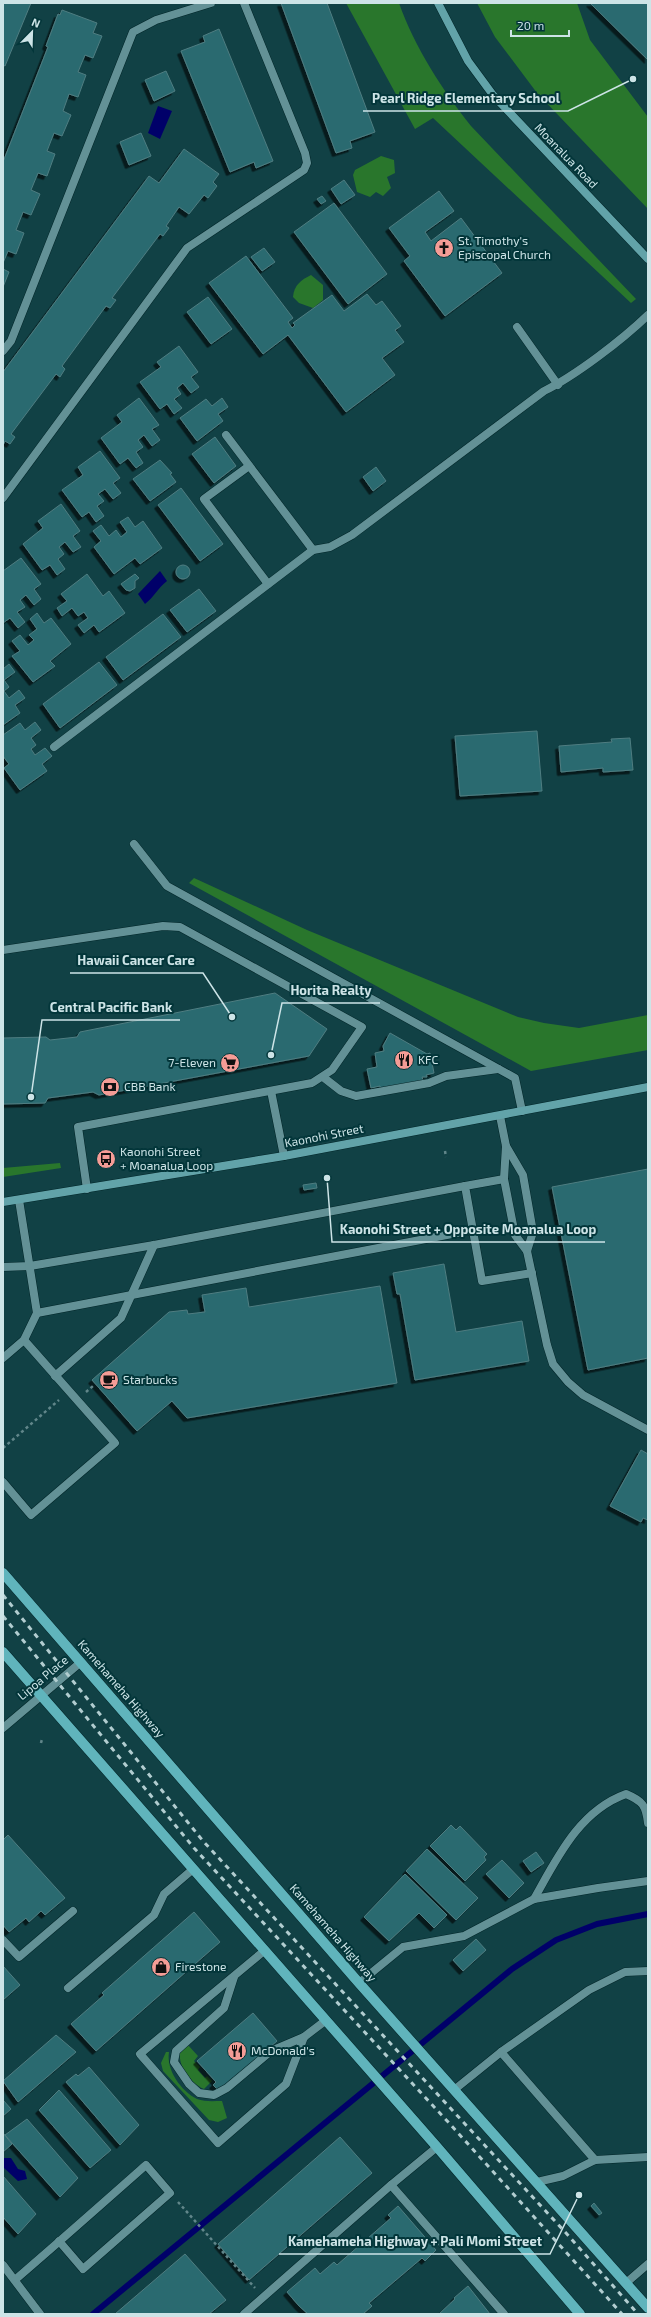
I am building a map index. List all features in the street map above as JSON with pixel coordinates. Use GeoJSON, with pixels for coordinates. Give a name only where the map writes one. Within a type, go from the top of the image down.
{"type":"FeatureCollection","features":[{"type":"Feature","properties":{"kind":"main road","name":"Kamehameha Highway"},"geometry":{"type":"LineString","coordinates":[[3,1572],[359,1983],[648,2308]]}},
{"type":"Feature","properties":{"kind":"main road"},"geometry":{"type":"LineString","coordinates":[[3,1652],[192,1870],[437,2147],[580,2314]]}},
{"type":"Feature","properties":{"kind":"street"},"geometry":{"type":"LineString","coordinates":[[3,351],[11,341],[133,32],[156,20],[211,3]]}},
{"type":"Feature","properties":{"kind":"street"},"geometry":{"type":"LineString","coordinates":[[3,498],[187,248],[304,170],[307,163],[305,153],[244,3]]}},
{"type":"Feature","properties":{"kind":"street","name":"Moanalua Road"},"geometry":{"type":"LineString","coordinates":[[438,3],[468,61],[492,95],[648,259]]}},
{"type":"Feature","properties":{"kind":"street"},"geometry":{"type":"LineString","coordinates":[[54,747],[313,550],[330,547],[352,535],[544,391],[558,385],[648,315]]}},
{"type":"Feature","properties":{"kind":"street"},"geometry":{"type":"LineString","coordinates":[[517,328],[558,385]]}},
{"type":"Feature","properties":{"kind":"street"},"geometry":{"type":"LineString","coordinates":[[226,435],[313,550]]}},
{"type":"Feature","properties":{"kind":"street"},"geometry":{"type":"LineString","coordinates":[[249,466],[204,499],[268,584]]}},
{"type":"Feature","properties":{"kind":"street"},"geometry":{"type":"LineString","coordinates":[[134,844],[166,886],[515,1078],[522,1111]]}},
{"type":"Feature","properties":{"kind":"street"},"geometry":{"type":"LineString","coordinates":[[3,950],[163,926],[180,927],[362,1027],[332,1070],[323,1077],[312,1082],[78,1127],[87,1189]]}},
{"type":"Feature","properties":{"kind":"street"},"geometry":{"type":"LineString","coordinates":[[323,1077],[341,1091],[356,1096],[428,1083],[446,1076],[498,1069]]}},
{"type":"Feature","properties":{"kind":"street","name":"Kaonohi Street"},"geometry":{"type":"LineString","coordinates":[[3,1202],[284,1156],[648,1087]]}},
{"type":"Feature","properties":{"kind":"street"},"geometry":{"type":"LineString","coordinates":[[271,1091],[284,1156]]}},
{"type":"Feature","properties":{"kind":"street"},"geometry":{"type":"LineString","coordinates":[[500,1116],[506,1146],[504,1179],[515,1235],[527,1251],[547,1345],[558,1372],[583,1395],[648,1430]]}},
{"type":"Feature","properties":{"kind":"street"},"geometry":{"type":"LineString","coordinates":[[506,1146],[523,1175],[533,1232],[527,1251]]}},
{"type":"Feature","properties":{"kind":"street"},"geometry":{"type":"LineString","coordinates":[[3,1267],[30,1266],[154,1245],[504,1179]]}},
{"type":"Feature","properties":{"kind":"street"},"geometry":{"type":"LineString","coordinates":[[465,1186],[482,1281],[532,1273]]}},
{"type":"Feature","properties":{"kind":"street"},"geometry":{"type":"LineString","coordinates":[[3,1358],[24,1340],[37,1313],[19,1200]]}},
{"type":"Feature","properties":{"kind":"street"},"geometry":{"type":"LineString","coordinates":[[37,1313],[473,1230]]}},
{"type":"Feature","properties":{"kind":"street"},"geometry":{"type":"LineString","coordinates":[[55,1376],[121,1318],[133,1295],[154,1245]]}},
{"type":"Feature","properties":{"kind":"street"},"geometry":{"type":"LineString","coordinates":[[3,1482],[31,1515],[115,1443],[24,1340]]}},
{"type":"Feature","properties":{"kind":"street","name":"Lipoa Place"},"geometry":{"type":"LineString","coordinates":[[3,1728],[81,1662]]}},
{"type":"Feature","properties":{"kind":"street"},"geometry":{"type":"LineString","coordinates":[[534,1899],[566,1842],[591,1815],[612,1799],[626,1794],[636,1798],[646,1808],[648,1824]]}},
{"type":"Feature","properties":{"kind":"street"},"geometry":{"type":"LineString","coordinates":[[68,1988],[154,1915],[164,1894],[192,1870]]}},
{"type":"Feature","properties":{"kind":"street"},"geometry":{"type":"LineString","coordinates":[[359,1983],[403,1947],[464,1936],[534,1899],[648,1881]]}},
{"type":"Feature","properties":{"kind":"street"},"geometry":{"type":"LineString","coordinates":[[3,1940],[19,1957],[73,1910]]}},
{"type":"Feature","properties":{"kind":"street"},"geometry":{"type":"LineString","coordinates":[[264,1951],[140,2054],[218,2143],[286,2084],[304,2037]]}},
{"type":"Feature","properties":{"kind":"street"},"geometry":{"type":"LineString","coordinates":[[454,2090],[501,2052],[590,1990],[625,1972],[648,1971]]}},
{"type":"Feature","properties":{"kind":"street"},"geometry":{"type":"LineString","coordinates":[[234,1977],[224,2008],[176,2051],[174,2062],[193,2089],[206,2095],[222,2092],[271,2051],[304,2037],[325,2021]]}},
{"type":"Feature","properties":{"kind":"street"},"geometry":{"type":"LineString","coordinates":[[501,2052],[595,2160]]}},
{"type":"Feature","properties":{"kind":"street"},"geometry":{"type":"LineString","coordinates":[[244,2314],[437,2147]]}},
{"type":"Feature","properties":{"kind":"street"},"geometry":{"type":"LineString","coordinates":[[537,2182],[563,2176],[595,2160],[648,2157]]}},
{"type":"Feature","properties":{"kind":"street"},"geometry":{"type":"LineString","coordinates":[[16,2279],[59,2241],[146,2165],[170,2193],[83,2269],[59,2241]]}},
{"type":"Feature","properties":{"kind":"street"},"geometry":{"type":"LineString","coordinates":[[392,2186],[504,2314]]}},
{"type":"Feature","properties":{"kind":"street"},"geometry":{"type":"LineString","coordinates":[[626,2283],[648,2264]]}},
{"type":"Feature","properties":{"kind":"street"},"geometry":{"type":"LineString","coordinates":[[3,2265],[16,2279],[40,2314]]}},
{"type":"Feature","properties":{"kind":"path"},"geometry":{"type":"LineString","coordinates":[[445,1151],[446,1157]]}},
{"type":"Feature","properties":{"kind":"path"},"geometry":{"type":"LineString","coordinates":[[3,1448],[59,1400],[74,1397]]}},
{"type":"Feature","properties":{"kind":"path"},"geometry":{"type":"LineString","coordinates":[[174,2198],[263,2297]]}},
{"type":"Feature","properties":{"kind":"green space"},"geometry":{"type":"Polygon","coordinates":[[[346,3],[399,3],[405,20],[430,68],[471,126],[636,299],[631,303],[433,118],[415,129],[346,3]]]}},
{"type":"Feature","properties":{"kind":"green space"},"geometry":{"type":"Polygon","coordinates":[[[477,3],[577,3],[590,40],[648,117],[648,209],[537,93],[495,37],[477,3]]]}},
{"type":"Feature","properties":{"kind":"green space"},"geometry":{"type":"Polygon","coordinates":[[[381,156],[394,160],[395,173],[387,177],[391,188],[383,196],[376,192],[370,197],[357,192],[353,175],[355,170],[381,156]]]}},
{"type":"Feature","properties":{"kind":"green space"},"geometry":{"type":"Polygon","coordinates":[[[311,275],[323,285],[323,300],[313,308],[299,303],[293,297],[296,286],[311,275]]]}},
{"type":"Feature","properties":{"kind":"green space"},"geometry":{"type":"Polygon","coordinates":[[[194,878],[307,930],[518,1017],[544,1023],[579,1028],[648,1015],[648,1050],[531,1071],[189,883],[194,878]]]}},
{"type":"Feature","properties":{"kind":"green space"},"geometry":{"type":"Polygon","coordinates":[[[60,1163],[61,1168],[3,1177],[3,1168],[60,1163]]]}},
{"type":"Feature","properties":{"kind":"green space"},"geometry":{"type":"Polygon","coordinates":[[[187,2044],[198,2056],[194,2061],[200,2067],[198,2070],[205,2078],[207,2076],[212,2081],[204,2089],[199,2087],[191,2079],[181,2064],[180,2053],[187,2044]]]}},
{"type":"Feature","properties":{"kind":"green space"},"geometry":{"type":"Polygon","coordinates":[[[166,2052],[169,2052],[172,2073],[185,2091],[200,2100],[222,2101],[227,2118],[218,2122],[209,2120],[163,2071],[161,2063],[166,2052]]]}},
{"type":"Feature","properties":{"kind":"shaded area"},"geometry":{"type":"Polygon","coordinates":[[[158,106],[172,111],[160,139],[148,133],[158,106]]]}},
{"type":"Feature","properties":{"kind":"shaded area"},"geometry":{"type":"Polygon","coordinates":[[[160,571],[167,581],[145,604],[138,594],[160,571]]]}},
{"type":"Feature","properties":{"kind":"shaded area"},"geometry":{"type":"Polygon","coordinates":[[[3,2158],[11,2158],[18,2169],[25,2171],[27,2179],[18,2181],[3,2167],[3,2158]]]}},
{"type":"Feature","properties":{"kind":"building"},"geometry":{"type":"Polygon","coordinates":[[[3,3],[31,3],[5,66],[3,65],[3,3]]]}},
{"type":"Feature","properties":{"kind":"building"},"geometry":{"type":"Polygon","coordinates":[[[281,3],[327,3],[375,132],[350,141],[352,148],[336,153],[281,3]]]}},
{"type":"Feature","properties":{"kind":"building"},"geometry":{"type":"Polygon","coordinates":[[[590,3],[648,3],[648,60],[590,3]]]}},
{"type":"Feature","properties":{"kind":"building"},"geometry":{"type":"Polygon","coordinates":[[[62,10],[97,23],[93,33],[102,36],[93,58],[85,55],[78,72],[86,75],[78,97],[69,94],[63,111],[71,115],[62,136],[54,133],[47,151],[55,154],[47,176],[38,173],[31,190],[40,194],[31,215],[23,212],[16,230],[24,233],[16,254],[8,251],[3,263],[3,162],[48,47],[46,46],[58,14],[60,15],[62,10]]]}},
{"type":"Feature","properties":{"kind":"building"},"geometry":{"type":"Polygon","coordinates":[[[219,29],[273,161],[256,168],[254,162],[230,172],[181,51],[205,42],[203,36],[219,29]]]}},
{"type":"Feature","properties":{"kind":"building"},"geometry":{"type":"Polygon","coordinates":[[[166,71],[175,91],[154,101],[145,80],[166,71]]]}},
{"type":"Feature","properties":{"kind":"building"},"geometry":{"type":"Polygon","coordinates":[[[141,133],[151,156],[129,165],[120,142],[141,133]]]}},
{"type":"Feature","properties":{"kind":"building"},"geometry":{"type":"Polygon","coordinates":[[[184,149],[219,174],[213,182],[217,186],[208,198],[204,195],[189,214],[179,207],[166,226],[169,228],[163,236],[160,234],[112,298],[116,300],[110,308],[106,306],[62,366],[65,369],[60,377],[56,374],[11,434],[15,437],[10,444],[5,441],[3,445],[3,372],[149,176],[159,183],[184,149]]]}},
{"type":"Feature","properties":{"kind":"building"},"geometry":{"type":"Polygon","coordinates":[[[344,180],[355,195],[341,204],[331,189],[344,180]]]}},
{"type":"Feature","properties":{"kind":"building","name":"St. Timothy's Episcopal Church"},"geometry":{"type":"Polygon","coordinates":[[[439,191],[454,211],[425,232],[431,241],[461,218],[502,273],[445,316],[404,261],[410,256],[389,228],[439,191]]]}},
{"type":"Feature","properties":{"kind":"building"},"geometry":{"type":"Polygon","coordinates":[[[322,196],[326,201],[321,204],[317,199],[322,196]]]}},
{"type":"Feature","properties":{"kind":"building"},"geometry":{"type":"Polygon","coordinates":[[[334,203],[387,274],[348,304],[294,232],[334,203]]]}},
{"type":"Feature","properties":{"kind":"building"},"geometry":{"type":"Polygon","coordinates":[[[264,248],[275,262],[262,271],[251,257],[264,248]]]}},
{"type":"Feature","properties":{"kind":"building"},"geometry":{"type":"Polygon","coordinates":[[[246,256],[293,318],[288,322],[292,328],[295,325],[293,323],[332,295],[344,311],[367,294],[376,305],[382,301],[401,326],[395,330],[404,342],[382,358],[395,375],[346,412],[288,335],[263,354],[209,283],[246,256]]]}},
{"type":"Feature","properties":{"kind":"building"},"geometry":{"type":"Polygon","coordinates":[[[3,269],[9,272],[3,287],[3,269]]]}},
{"type":"Feature","properties":{"kind":"building"},"geometry":{"type":"Polygon","coordinates":[[[208,297],[232,329],[211,344],[187,312],[208,297]]]}},
{"type":"Feature","properties":{"kind":"building"},"geometry":{"type":"Polygon","coordinates":[[[179,346],[198,372],[191,377],[199,387],[191,393],[183,383],[177,388],[181,394],[174,399],[182,408],[174,414],[167,404],[160,409],[140,382],[161,367],[157,362],[179,346]]]}},
{"type":"Feature","properties":{"kind":"building"},"geometry":{"type":"Polygon","coordinates":[[[139,398],[159,425],[152,429],[160,440],[152,446],[144,435],[138,440],[143,447],[136,452],[143,463],[136,468],[128,458],[120,464],[101,438],[122,422],[117,415],[139,398]]]}},
{"type":"Feature","properties":{"kind":"building"},"geometry":{"type":"Polygon","coordinates":[[[222,398],[228,407],[218,414],[223,421],[197,441],[180,418],[206,399],[212,406],[222,398]]]}},
{"type":"Feature","properties":{"kind":"building"},"geometry":{"type":"Polygon","coordinates":[[[215,437],[236,466],[214,483],[192,454],[215,437]]]}},
{"type":"Feature","properties":{"kind":"building"},"geometry":{"type":"Polygon","coordinates":[[[100,451],[120,478],[113,483],[121,493],[113,499],[105,489],[98,494],[104,501],[97,506],[104,516],[96,522],[89,512],[82,517],[62,490],[83,475],[78,467],[100,451]]]}},
{"type":"Feature","properties":{"kind":"building"},"geometry":{"type":"Polygon","coordinates":[[[160,460],[172,473],[170,474],[176,482],[150,501],[133,479],[160,460]]]}},
{"type":"Feature","properties":{"kind":"building"},"geometry":{"type":"Polygon","coordinates":[[[376,467],[386,481],[373,491],[363,477],[376,467]]]}},
{"type":"Feature","properties":{"kind":"building"},"geometry":{"type":"Polygon","coordinates":[[[181,488],[223,544],[200,561],[158,505],[181,488]]]}},
{"type":"Feature","properties":{"kind":"building"},"geometry":{"type":"Polygon","coordinates":[[[61,504],[80,531],[73,536],[81,547],[73,552],[65,542],[59,547],[64,554],[58,559],[65,569],[57,575],[50,565],[42,570],[23,544],[43,528],[38,521],[61,504]]]}},
{"type":"Feature","properties":{"kind":"building"},"geometry":{"type":"Polygon","coordinates":[[[128,517],[135,527],[143,521],[162,548],[140,564],[135,558],[114,574],[94,547],[101,541],[93,531],[101,525],[109,536],[116,530],[121,537],[127,532],[120,522],[128,517]]]}},
{"type":"Feature","properties":{"kind":"building"},"geometry":{"type":"Polygon","coordinates":[[[21,558],[41,584],[34,589],[41,599],[34,605],[26,595],[20,600],[25,607],[17,612],[25,622],[18,628],[10,618],[3,623],[3,571],[21,558]]]}},
{"type":"Feature","properties":{"kind":"building"},"geometry":{"type":"Polygon","coordinates":[[[180,565],[186,565],[190,569],[190,575],[186,579],[180,579],[176,575],[176,569],[180,565]]]}},
{"type":"Feature","properties":{"kind":"building"},"geometry":{"type":"Polygon","coordinates":[[[87,574],[103,596],[109,591],[125,613],[99,632],[94,625],[84,633],[78,625],[88,618],[84,612],[78,616],[72,608],[62,616],[57,608],[67,601],[61,594],[87,574]]]}},
{"type":"Feature","properties":{"kind":"building"},"geometry":{"type":"Polygon","coordinates":[[[135,574],[139,578],[135,581],[135,588],[130,591],[126,590],[121,584],[135,574]]]}},
{"type":"Feature","properties":{"kind":"building"},"geometry":{"type":"Polygon","coordinates":[[[199,589],[216,611],[187,632],[170,610],[199,589]]]}},
{"type":"Feature","properties":{"kind":"building"},"geometry":{"type":"Polygon","coordinates":[[[37,613],[44,623],[51,618],[71,644],[50,661],[55,666],[33,682],[12,656],[20,651],[12,641],[20,635],[28,645],[34,640],[29,635],[37,629],[30,619],[37,613]]]}},
{"type":"Feature","properties":{"kind":"building"},"geometry":{"type":"Polygon","coordinates":[[[163,614],[181,637],[123,680],[106,657],[163,614]]]}},
{"type":"Feature","properties":{"kind":"building"},"geometry":{"type":"Polygon","coordinates":[[[99,662],[117,685],[60,728],[43,704],[99,662]]]}},
{"type":"Feature","properties":{"kind":"building"},"geometry":{"type":"Polygon","coordinates":[[[9,664],[15,672],[4,680],[9,687],[4,691],[9,698],[19,690],[25,698],[15,705],[20,713],[3,725],[3,669],[9,664]]]}},
{"type":"Feature","properties":{"kind":"building"},"geometry":{"type":"Polygon","coordinates":[[[35,722],[41,730],[31,738],[36,745],[31,749],[35,755],[45,748],[52,756],[42,764],[47,771],[20,790],[4,768],[9,764],[3,756],[3,735],[20,723],[25,730],[35,722]]]}},
{"type":"Feature","properties":{"kind":"building"},"geometry":{"type":"Polygon","coordinates":[[[537,731],[542,791],[460,796],[455,736],[537,731]]]}},
{"type":"Feature","properties":{"kind":"building"},"geometry":{"type":"Polygon","coordinates":[[[630,738],[633,770],[603,772],[603,768],[561,772],[559,746],[612,742],[611,739],[630,738]]]}},
{"type":"Feature","properties":{"kind":"building"},"geometry":{"type":"Polygon","coordinates":[[[275,993],[327,1029],[309,1056],[99,1095],[93,1092],[48,1098],[45,1103],[3,1104],[3,1038],[46,1037],[50,1040],[77,1037],[80,1032],[275,993]]]}},
{"type":"Feature","properties":{"kind":"building","name":"KFC"},"geometry":{"type":"Polygon","coordinates":[[[390,1033],[427,1054],[430,1053],[434,1073],[426,1075],[427,1077],[422,1077],[423,1080],[380,1088],[380,1086],[371,1088],[367,1069],[377,1067],[375,1053],[384,1051],[383,1046],[390,1033]]]}},
{"type":"Feature","properties":{"kind":"building"},"geometry":{"type":"Polygon","coordinates":[[[648,1169],[648,1358],[588,1370],[552,1187],[648,1169]]]}},
{"type":"Feature","properties":{"kind":"building"},"geometry":{"type":"Polygon","coordinates":[[[316,1183],[317,1188],[304,1190],[303,1185],[316,1183]]]}},
{"type":"Feature","properties":{"kind":"building"},"geometry":{"type":"Polygon","coordinates":[[[444,1264],[456,1332],[522,1321],[529,1361],[415,1380],[400,1294],[397,1294],[393,1273],[444,1264]]]}},
{"type":"Feature","properties":{"kind":"building"},"geometry":{"type":"Polygon","coordinates":[[[380,1286],[397,1383],[187,1418],[172,1401],[137,1431],[92,1380],[169,1312],[187,1310],[188,1314],[205,1312],[202,1295],[246,1288],[249,1307],[380,1286]]]}},
{"type":"Feature","properties":{"kind":"building"},"geometry":{"type":"Polygon","coordinates":[[[641,1450],[648,1454],[648,1520],[643,1518],[641,1522],[610,1506],[641,1450]]]}},
{"type":"Feature","properties":{"kind":"building"},"geometry":{"type":"Polygon","coordinates":[[[451,1825],[456,1830],[460,1826],[487,1854],[484,1857],[486,1860],[465,1881],[430,1846],[451,1825]]]}},
{"type":"Feature","properties":{"kind":"building"},"geometry":{"type":"Polygon","coordinates":[[[8,1835],[65,1898],[45,1915],[41,1911],[29,1922],[26,1918],[9,1932],[3,1925],[3,1840],[8,1835]]]}},
{"type":"Feature","properties":{"kind":"building"},"geometry":{"type":"Polygon","coordinates":[[[427,1849],[478,1898],[456,1920],[406,1871],[427,1849]]]}},
{"type":"Feature","properties":{"kind":"building"},"geometry":{"type":"Polygon","coordinates":[[[536,1852],[544,1863],[531,1872],[523,1861],[536,1852]]]}},
{"type":"Feature","properties":{"kind":"building"},"geometry":{"type":"Polygon","coordinates":[[[502,1860],[524,1883],[509,1898],[486,1874],[502,1860]]]}},
{"type":"Feature","properties":{"kind":"building"},"geometry":{"type":"Polygon","coordinates":[[[405,1874],[447,1915],[434,1928],[419,1913],[389,1941],[364,1917],[405,1874]]]}},
{"type":"Feature","properties":{"kind":"building","name":"Firestone"},"geometry":{"type":"Polygon","coordinates":[[[194,1912],[220,1942],[96,2051],[71,2024],[104,1995],[102,1993],[194,1912]]]}},
{"type":"Feature","properties":{"kind":"building"},"geometry":{"type":"Polygon","coordinates":[[[476,1939],[486,1950],[463,1971],[453,1960],[476,1939]]]}},
{"type":"Feature","properties":{"kind":"building"},"geometry":{"type":"Polygon","coordinates":[[[3,1966],[20,1985],[3,2000],[3,1966]]]}},
{"type":"Feature","properties":{"kind":"building","name":"McDonald's"},"geometry":{"type":"Polygon","coordinates":[[[253,2013],[277,2041],[219,2091],[213,2085],[216,2082],[197,2061],[253,2013]]]}},
{"type":"Feature","properties":{"kind":"building"},"geometry":{"type":"Polygon","coordinates":[[[56,2035],[76,2052],[18,2102],[3,2081],[56,2035]]]}},
{"type":"Feature","properties":{"kind":"building"},"geometry":{"type":"Polygon","coordinates":[[[89,2067],[139,2125],[120,2145],[66,2082],[76,2074],[78,2076],[89,2067]]]}},
{"type":"Feature","properties":{"kind":"building"},"geometry":{"type":"Polygon","coordinates":[[[59,2090],[111,2150],[90,2168],[39,2110],[59,2090]]]}},
{"type":"Feature","properties":{"kind":"building"},"geometry":{"type":"Polygon","coordinates":[[[3,2100],[11,2109],[3,2116],[3,2100]]]}},
{"type":"Feature","properties":{"kind":"building"},"geometry":{"type":"Polygon","coordinates":[[[27,2119],[78,2178],[60,2197],[5,2135],[27,2119]]]}},
{"type":"Feature","properties":{"kind":"building"},"geometry":{"type":"Polygon","coordinates":[[[3,2133],[12,2144],[3,2152],[3,2133]]]}},
{"type":"Feature","properties":{"kind":"building"},"geometry":{"type":"Polygon","coordinates":[[[340,2137],[372,2173],[249,2280],[218,2244],[340,2137]]]}},
{"type":"Feature","properties":{"kind":"building"},"geometry":{"type":"Polygon","coordinates":[[[3,2176],[36,2214],[18,2234],[3,2217],[3,2176]]]}},
{"type":"Feature","properties":{"kind":"building"},"geometry":{"type":"Polygon","coordinates":[[[594,2203],[602,2213],[599,2215],[591,2206],[594,2203]]]}},
{"type":"Feature","properties":{"kind":"building"},"geometry":{"type":"Polygon","coordinates":[[[398,2206],[436,2250],[425,2261],[422,2258],[369,2303],[372,2306],[363,2314],[308,2314],[299,2306],[287,2292],[315,2268],[320,2274],[334,2262],[337,2265],[391,2218],[388,2215],[398,2206]]]}},
{"type":"Feature","properties":{"kind":"building"},"geometry":{"type":"Polygon","coordinates":[[[185,2254],[226,2300],[209,2314],[115,2314],[185,2254]]]}},
{"type":"Feature","properties":{"kind":"building"},"geometry":{"type":"Polygon","coordinates":[[[468,2286],[490,2314],[439,2314],[455,2299],[454,2298],[468,2286]]]}},
{"type":"Feature","properties":{"kind":"waterway"},"geometry":{"type":"LineString","coordinates":[[93,2314],[512,1969],[556,1940],[597,1924],[648,1914]]}},
{"type":"Feature","properties":{"kind":"railway"},"geometry":{"type":"LineString","coordinates":[[3,1595],[203,1841],[566,2233],[638,2314]]}},
{"type":"Feature","properties":{"kind":"railway"},"geometry":{"type":"LineString","coordinates":[[3,1616],[194,1848],[449,2123],[622,2314]]}},
{"type":"Feature","properties":{"kind":"place","name":"Pearl Ridge Elementary School"},"geometry":{"type":"Point","coordinates":[633,79]}},
{"type":"Feature","properties":{"kind":"place","name":"St. Timothy's Episcopal Church"},"geometry":{"type":"Point","coordinates":[444,248]}},
{"type":"Feature","properties":{"kind":"place","name":"Hawaii Cancer Care"},"geometry":{"type":"Point","coordinates":[232,1017]}},
{"type":"Feature","properties":{"kind":"place","name":"Horita Realty"},"geometry":{"type":"Point","coordinates":[271,1055]}},
{"type":"Feature","properties":{"kind":"place","name":"KFC"},"geometry":{"type":"Point","coordinates":[404,1060]}},
{"type":"Feature","properties":{"kind":"place","name":"7-Eleven"},"geometry":{"type":"Point","coordinates":[230,1063]}},
{"type":"Feature","properties":{"kind":"place","name":"CBB Bank"},"geometry":{"type":"Point","coordinates":[110,1087]}},
{"type":"Feature","properties":{"kind":"place","name":"Central Pacific Bank"},"geometry":{"type":"Point","coordinates":[31,1097]}},
{"type":"Feature","properties":{"kind":"place","name":"Kaonohi Street + Moanalua Loop"},"geometry":{"type":"Point","coordinates":[106,1159]}},
{"type":"Feature","properties":{"kind":"place","name":"Kaonohi Street + Opposite Moanalua Loop"},"geometry":{"type":"Point","coordinates":[327,1178]}},
{"type":"Feature","properties":{"kind":"place","name":"Starbucks"},"geometry":{"type":"Point","coordinates":[109,1380]}},
{"type":"Feature","properties":{"kind":"place","name":"Firestone"},"geometry":{"type":"Point","coordinates":[161,1967]}},
{"type":"Feature","properties":{"kind":"place","name":"McDonald's"},"geometry":{"type":"Point","coordinates":[237,2051]}},
{"type":"Feature","properties":{"kind":"place","name":"Kamehameha Highway + Pali Momi Street"},"geometry":{"type":"Point","coordinates":[579,2195]}}]}
